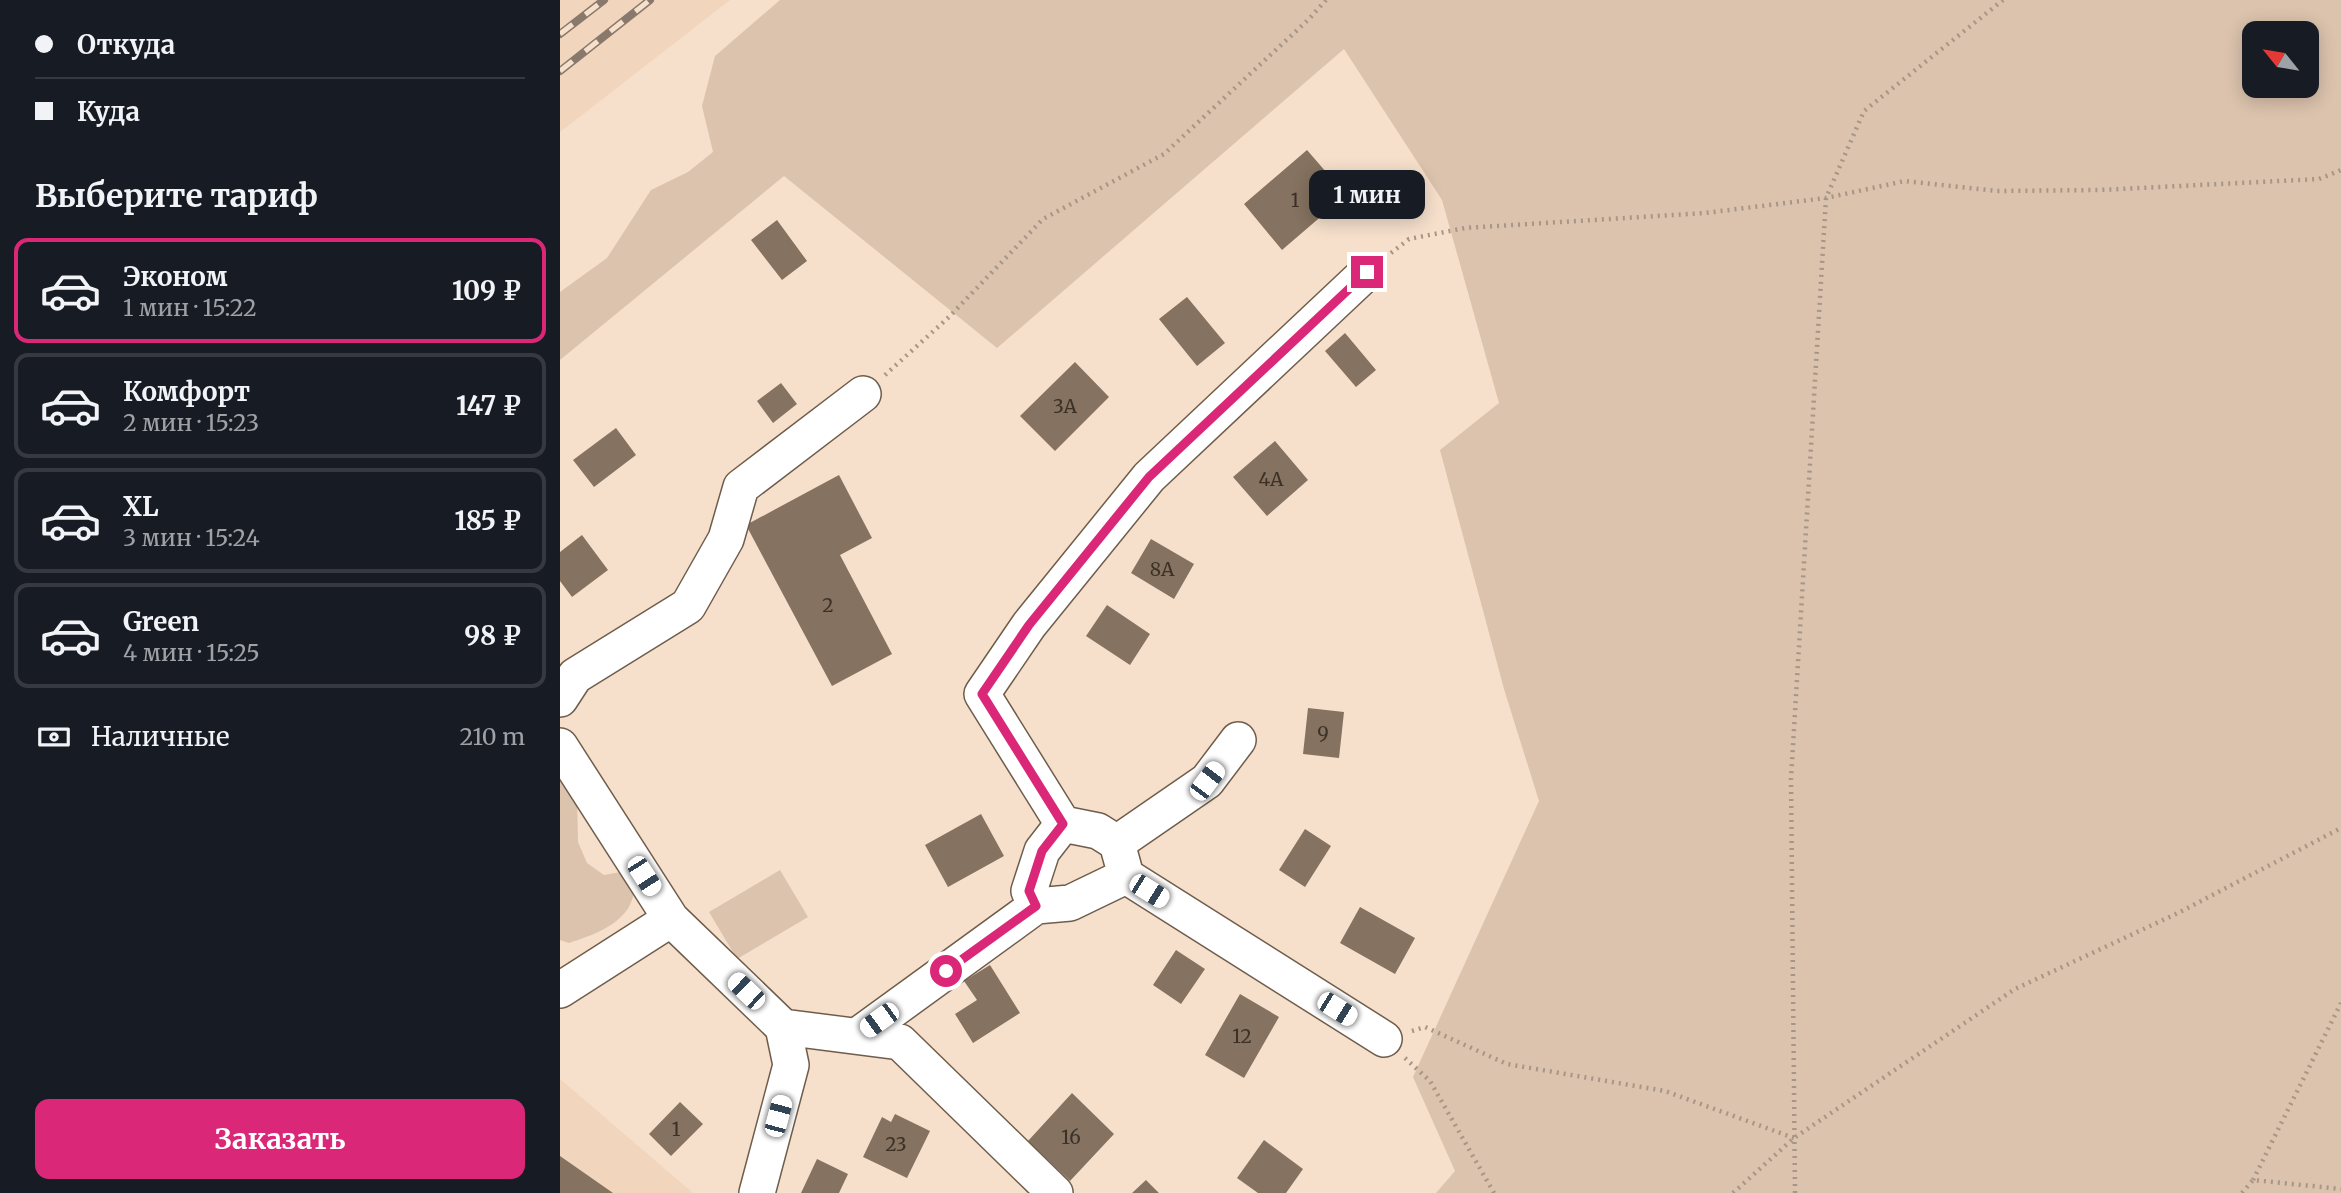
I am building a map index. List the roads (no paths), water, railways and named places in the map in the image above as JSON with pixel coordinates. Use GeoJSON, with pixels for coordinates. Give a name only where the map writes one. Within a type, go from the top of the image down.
{"type":"FeatureCollection","features":[{"type":"Feature","properties":{"kind":"street"},"geometry":{"type":"LineString","coordinates":[[1367,272],[1149,477],[1029,625],[982,694],[1063,824],[1098,831],[1117,843],[1126,876],[1384,1039]]}},
{"type":"Feature","properties":{"kind":"street"},"geometry":{"type":"LineString","coordinates":[[560,699],[575,676],[688,606],[726,539],[741,487],[863,394]]}},
{"type":"Feature","properties":{"kind":"street"},"geometry":{"type":"LineString","coordinates":[[1117,843],[1207,781],[1238,740]]}},
{"type":"Feature","properties":{"kind":"street"},"geometry":{"type":"LineString","coordinates":[[560,746],[671,919],[783,1027],[791,1065],[757,1193]]}},
{"type":"Feature","properties":{"kind":"street"},"geometry":{"type":"LineString","coordinates":[[1036,906],[1029,891],[1042,851],[1063,824]]}},
{"type":"Feature","properties":{"kind":"street"},"geometry":{"type":"LineString","coordinates":[[857,1036],[1036,906],[1070,902],[1126,876]]}},
{"type":"Feature","properties":{"kind":"street"},"geometry":{"type":"LineString","coordinates":[[560,990],[671,919]]}},
{"type":"Feature","properties":{"kind":"street"},"geometry":{"type":"LineString","coordinates":[[783,1027],[900,1042],[1055,1193]]}},
{"type":"Feature","properties":{"kind":"railway"},"geometry":{"type":"LineString","coordinates":[[560,34],[604,0]]}},
{"type":"Feature","properties":{"kind":"railway"},"geometry":{"type":"LineString","coordinates":[[560,71],[650,0]]}}]}
